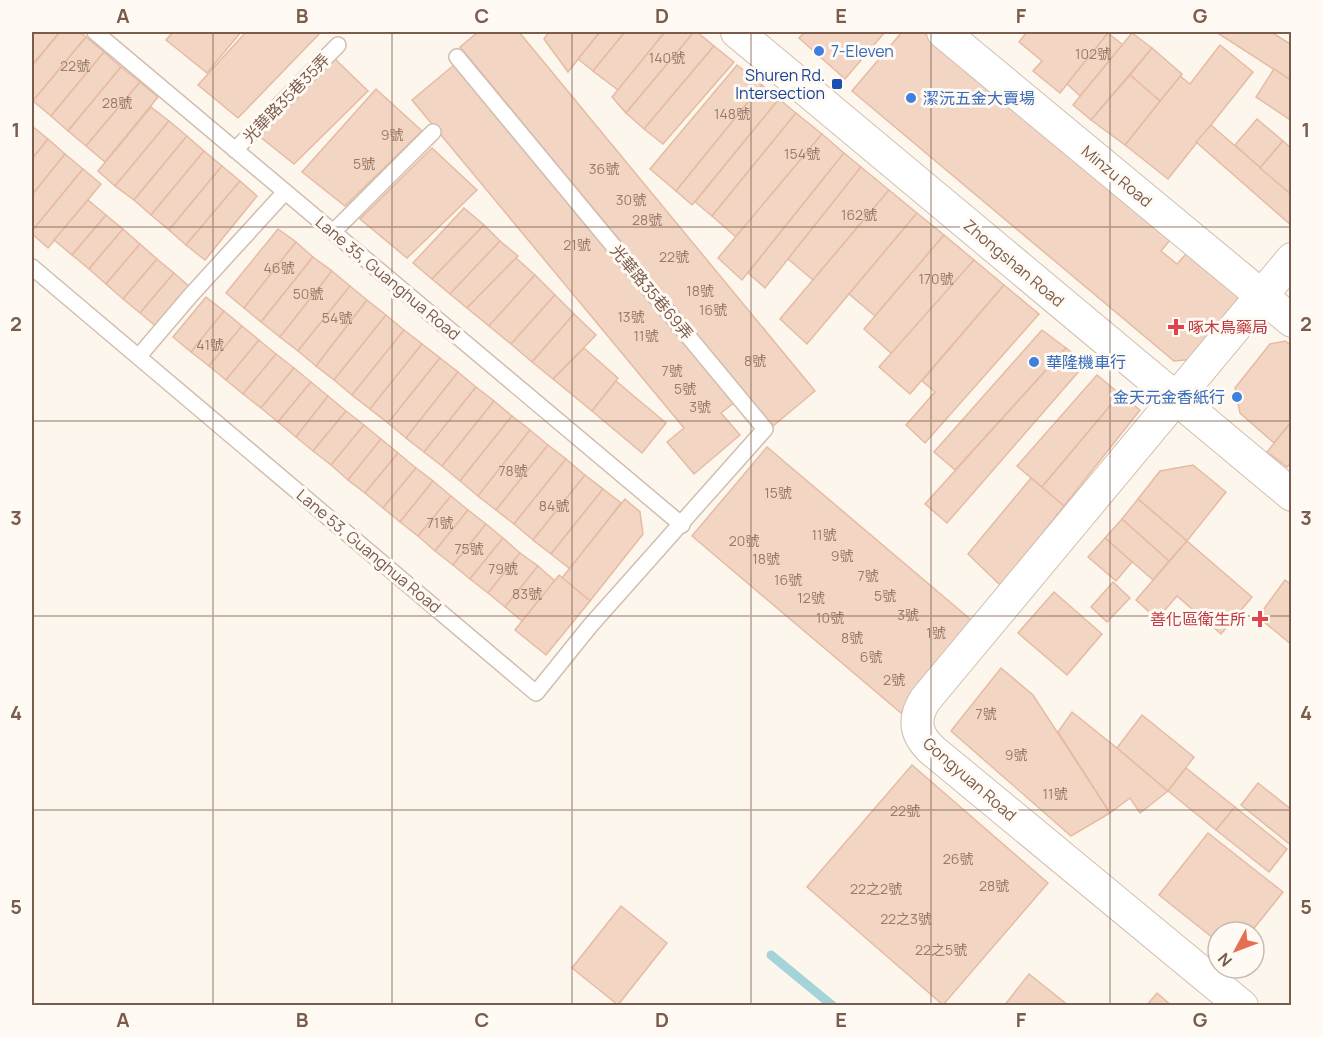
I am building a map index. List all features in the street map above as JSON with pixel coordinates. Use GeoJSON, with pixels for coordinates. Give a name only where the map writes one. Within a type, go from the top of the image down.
{"type":"FeatureCollection","features":[{"type":"Feature","properties":{"kind":"street","name":"Zhongshan Road"},"geometry":{"type":"LineString","coordinates":[[737,32],[1292,495]]}},
{"type":"Feature","properties":{"kind":"street","name":"Minzu Road"},"geometry":{"type":"LineString","coordinates":[[943,32],[1292,321]]}},
{"type":"Feature","properties":{"kind":"street"},"geometry":{"type":"LineString","coordinates":[[1176,398],[1292,259]]}},
{"type":"Feature","properties":{"kind":"street","name":"Gongyuan Road"},"geometry":{"type":"LineString","coordinates":[[1176,398],[926,700],[920,708],[916,722],[920,737],[932,750],[1242,1005]]}},
{"type":"Feature","properties":{"kind":"lane","name":"Lane 35, Guanghua Road"},"geometry":{"type":"LineString","coordinates":[[95,32],[682,525]]}},
{"type":"Feature","properties":{"kind":"lane","name":"光華路35巷35弄"},"geometry":{"type":"LineString","coordinates":[[235,150],[338,45]]}},
{"type":"Feature","properties":{"kind":"lane","name":"光華路35巷69弄"},"geometry":{"type":"LineString","coordinates":[[457,57],[765,429],[682,525]]}},
{"type":"Feature","properties":{"kind":"lane"},"geometry":{"type":"LineString","coordinates":[[333,232],[433,132]]}},
{"type":"Feature","properties":{"kind":"lane"},"geometry":{"type":"LineString","coordinates":[[139,356],[285,192]]}},
{"type":"Feature","properties":{"kind":"lane","name":"Lane 53, Guanghua Road"},"geometry":{"type":"LineString","coordinates":[[32,267],[536,693],[590,626],[682,525]]}},
{"type":"Feature","properties":{"kind":"building"},"geometry":{"type":"Polygon","coordinates":[[[32,32],[60,32],[32,65],[32,32]]]}},
{"type":"Feature","properties":{"kind":"building"},"geometry":{"type":"Polygon","coordinates":[[[60,32],[79,32],[86,37],[33,101],[32,66],[60,32]]]}},
{"type":"Feature","properties":{"kind":"building"},"geometry":{"type":"Polygon","coordinates":[[[173,32],[241,32],[207,73],[166,40],[173,32]]]}},
{"type":"Feature","properties":{"kind":"building"},"geometry":{"type":"Polygon","coordinates":[[[246,32],[321,32],[238,118],[198,85],[246,32]]]}},
{"type":"Feature","properties":{"kind":"building"},"geometry":{"type":"Polygon","coordinates":[[[478,32],[519,32],[815,391],[773,426],[460,47],[478,32]]]}},
{"type":"Feature","properties":{"kind":"building"},"geometry":{"type":"Polygon","coordinates":[[[549,32],[600,32],[568,72],[544,39],[549,32]]]}},
{"type":"Feature","properties":{"kind":"building"},"geometry":{"type":"Polygon","coordinates":[[[600,32],[625,32],[593,71],[578,59],[600,32]]]}},
{"type":"Feature","properties":{"kind":"building"},"geometry":{"type":"Polygon","coordinates":[[[625,32],[665,32],[618,90],[593,71],[625,32]]]}},
{"type":"Feature","properties":{"kind":"building"},"geometry":{"type":"Polygon","coordinates":[[[665,32],[694,32],[626,113],[612,97],[665,32]]]}},
{"type":"Feature","properties":{"kind":"building"},"geometry":{"type":"Polygon","coordinates":[[[694,32],[714,46],[644,129],[626,113],[694,32]]]}},
{"type":"Feature","properties":{"kind":"building"},"geometry":{"type":"Polygon","coordinates":[[[805,32],[885,32],[845,79],[799,38],[805,32]]]}},
{"type":"Feature","properties":{"kind":"building"},"geometry":{"type":"Polygon","coordinates":[[[902,32],[923,32],[1171,239],[1161,251],[1177,264],[1187,253],[1245,301],[1196,359],[1174,361],[852,91],[902,32]]]}},
{"type":"Feature","properties":{"kind":"building"},"geometry":{"type":"Polygon","coordinates":[[[1027,32],[1109,32],[1060,93],[1033,71],[1042,61],[1019,42],[1027,32]]]}},
{"type":"Feature","properties":{"kind":"building"},"geometry":{"type":"Polygon","coordinates":[[[1216,32],[1271,32],[1292,45],[1292,81],[1216,32]]]}},
{"type":"Feature","properties":{"kind":"building"},"geometry":{"type":"Polygon","coordinates":[[[1108,33],[1123,45],[1080,96],[1067,84],[1108,33]]]}},
{"type":"Feature","properties":{"kind":"building"},"geometry":{"type":"Polygon","coordinates":[[[1132,33],[1152,48],[1091,120],[1073,105],[1132,33]]]}},
{"type":"Feature","properties":{"kind":"building"},"geometry":{"type":"Polygon","coordinates":[[[86,37],[104,52],[51,116],[33,101],[86,37]]]}},
{"type":"Feature","properties":{"kind":"building"},"geometry":{"type":"Polygon","coordinates":[[[1220,45],[1253,72],[1168,179],[1125,145],[1180,76],[1190,84],[1220,45]]]}},
{"type":"Feature","properties":{"kind":"building"},"geometry":{"type":"Polygon","coordinates":[[[714,46],[734,62],[663,144],[644,129],[714,46]]]}},
{"type":"Feature","properties":{"kind":"building"},"geometry":{"type":"Polygon","coordinates":[[[1152,48],[1182,74],[1160,101],[1130,75],[1152,48]]]}},
{"type":"Feature","properties":{"kind":"building"},"geometry":{"type":"Polygon","coordinates":[[[104,52],[121,67],[68,131],[51,116],[104,52]]]}},
{"type":"Feature","properties":{"kind":"building"},"geometry":{"type":"Polygon","coordinates":[[[333,57],[368,91],[294,164],[259,136],[333,57]]]}},
{"type":"Feature","properties":{"kind":"building"},"geometry":{"type":"Polygon","coordinates":[[[454,65],[734,403],[721,413],[740,435],[694,474],[667,442],[684,428],[412,100],[454,65]]]}},
{"type":"Feature","properties":{"kind":"building"},"geometry":{"type":"Polygon","coordinates":[[[737,65],[762,85],[676,191],[650,169],[737,65]]]}},
{"type":"Feature","properties":{"kind":"building"},"geometry":{"type":"Polygon","coordinates":[[[121,67],[140,82],[86,146],[68,131],[121,67]]]}},
{"type":"Feature","properties":{"kind":"building"},"geometry":{"type":"Polygon","coordinates":[[[1274,69],[1292,81],[1292,121],[1256,97],[1274,69]]]}},
{"type":"Feature","properties":{"kind":"building"},"geometry":{"type":"Polygon","coordinates":[[[1130,75],[1160,101],[1125,145],[1091,120],[1130,75]]]}},
{"type":"Feature","properties":{"kind":"building"},"geometry":{"type":"Polygon","coordinates":[[[140,82],[158,97],[105,162],[86,146],[140,82]]]}},
{"type":"Feature","properties":{"kind":"building"},"geometry":{"type":"Polygon","coordinates":[[[762,85],[779,99],[692,205],[676,191],[762,85]]]}},
{"type":"Feature","properties":{"kind":"building"},"geometry":{"type":"Polygon","coordinates":[[[376,89],[422,131],[345,206],[302,172],[376,89]]]}},
{"type":"Feature","properties":{"kind":"building"},"geometry":{"type":"Polygon","coordinates":[[[779,99],[796,113],[712,216],[695,202],[779,99]]]}},
{"type":"Feature","properties":{"kind":"building"},"geometry":{"type":"Polygon","coordinates":[[[151,107],[169,121],[115,186],[98,171],[151,107]]]}},
{"type":"Feature","properties":{"kind":"building"},"geometry":{"type":"Polygon","coordinates":[[[796,113],[822,134],[736,237],[712,216],[796,113]]]}},
{"type":"Feature","properties":{"kind":"building"},"geometry":{"type":"Polygon","coordinates":[[[1257,119],[1283,141],[1260,168],[1235,145],[1257,119]]]}},
{"type":"Feature","properties":{"kind":"building"},"geometry":{"type":"Polygon","coordinates":[[[169,121],[187,136],[134,200],[115,186],[169,121]]]}},
{"type":"Feature","properties":{"kind":"building"},"geometry":{"type":"Polygon","coordinates":[[[1211,125],[1292,195],[1292,226],[1196,142],[1211,125]]]}},
{"type":"Feature","properties":{"kind":"building"},"geometry":{"type":"Polygon","coordinates":[[[32,126],[48,139],[32,159],[32,126]]]}},
{"type":"Feature","properties":{"kind":"building"},"geometry":{"type":"Polygon","coordinates":[[[822,134],[844,153],[742,280],[718,258],[822,134]]]}},
{"type":"Feature","properties":{"kind":"building"},"geometry":{"type":"Polygon","coordinates":[[[187,136],[204,151],[151,215],[134,200],[187,136]]]}},
{"type":"Feature","properties":{"kind":"building"},"geometry":{"type":"Polygon","coordinates":[[[48,139],[65,154],[32,195],[32,159],[48,139]]]}},
{"type":"Feature","properties":{"kind":"building"},"geometry":{"type":"Polygon","coordinates":[[[1283,141],[1292,149],[1292,195],[1260,168],[1283,141]]]}},
{"type":"Feature","properties":{"kind":"building"},"geometry":{"type":"Polygon","coordinates":[[[432,148],[477,190],[407,258],[360,219],[432,148]]]}},
{"type":"Feature","properties":{"kind":"building"},"geometry":{"type":"Polygon","coordinates":[[[204,151],[222,166],[169,230],[151,215],[204,151]]]}},
{"type":"Feature","properties":{"kind":"building"},"geometry":{"type":"Polygon","coordinates":[[[844,153],[861,167],[765,288],[748,273],[844,153]]]}},
{"type":"Feature","properties":{"kind":"building"},"geometry":{"type":"Polygon","coordinates":[[[65,154],[83,169],[32,231],[32,195],[65,154]]]}},
{"type":"Feature","properties":{"kind":"building"},"geometry":{"type":"Polygon","coordinates":[[[222,166],[240,181],[186,245],[169,230],[222,166]]]}},
{"type":"Feature","properties":{"kind":"building"},"geometry":{"type":"Polygon","coordinates":[[[861,167],[889,190],[813,280],[788,259],[861,167]]]}},
{"type":"Feature","properties":{"kind":"building"},"geometry":{"type":"Polygon","coordinates":[[[83,169],[101,184],[48,248],[32,234],[32,231],[83,169]]]}},
{"type":"Feature","properties":{"kind":"building"},"geometry":{"type":"Polygon","coordinates":[[[240,181],[257,196],[205,260],[186,245],[240,181]]]}},
{"type":"Feature","properties":{"kind":"building"},"geometry":{"type":"Polygon","coordinates":[[[889,190],[917,213],[807,344],[780,319],[889,190]]]}},
{"type":"Feature","properties":{"kind":"building"},"geometry":{"type":"Polygon","coordinates":[[[88,200],[106,215],[72,255],[54,240],[88,200]]]}},
{"type":"Feature","properties":{"kind":"building"},"geometry":{"type":"Polygon","coordinates":[[[464,208],[484,225],[432,279],[413,263],[464,208]]]}},
{"type":"Feature","properties":{"kind":"building"},"geometry":{"type":"Polygon","coordinates":[[[917,213],[944,235],[875,316],[849,294],[917,213]]]}},
{"type":"Feature","properties":{"kind":"building"},"geometry":{"type":"Polygon","coordinates":[[[106,215],[123,229],[89,269],[72,255],[106,215]]]}},
{"type":"Feature","properties":{"kind":"building"},"geometry":{"type":"Polygon","coordinates":[[[484,225],[500,241],[450,294],[432,279],[484,225]]]}},
{"type":"Feature","properties":{"kind":"building"},"geometry":{"type":"Polygon","coordinates":[[[123,229],[140,244],[106,284],[89,269],[123,229]]]}},
{"type":"Feature","properties":{"kind":"building"},"geometry":{"type":"Polygon","coordinates":[[[278,229],[296,242],[244,308],[226,293],[278,229]]]}},
{"type":"Feature","properties":{"kind":"building"},"geometry":{"type":"Polygon","coordinates":[[[944,235],[974,260],[892,354],[864,329],[944,235]]]}},
{"type":"Feature","properties":{"kind":"building"},"geometry":{"type":"Polygon","coordinates":[[[500,241],[518,256],[467,308],[450,294],[500,241]]]}},
{"type":"Feature","properties":{"kind":"building"},"geometry":{"type":"Polygon","coordinates":[[[296,242],[313,257],[261,322],[244,308],[296,242]]]}},
{"type":"Feature","properties":{"kind":"building"},"geometry":{"type":"Polygon","coordinates":[[[140,244],[157,259],[123,299],[106,284],[140,244]]]}},
{"type":"Feature","properties":{"kind":"building"},"geometry":{"type":"Polygon","coordinates":[[[313,257],[332,271],[280,337],[261,322],[313,257]]]}},
{"type":"Feature","properties":{"kind":"building"},"geometry":{"type":"Polygon","coordinates":[[[516,258],[535,275],[489,326],[467,308],[516,258]]]}},
{"type":"Feature","properties":{"kind":"building"},"geometry":{"type":"Polygon","coordinates":[[[157,259],[174,273],[140,313],[123,299],[157,259]]]}},
{"type":"Feature","properties":{"kind":"building"},"geometry":{"type":"Polygon","coordinates":[[[974,260],[1004,285],[910,394],[879,367],[974,260]]]}},
{"type":"Feature","properties":{"kind":"building"},"geometry":{"type":"Polygon","coordinates":[[[332,271],[350,286],[298,351],[280,337],[332,271]]]}},
{"type":"Feature","properties":{"kind":"building"},"geometry":{"type":"Polygon","coordinates":[[[174,273],[191,288],[158,328],[140,313],[174,273]]]}},
{"type":"Feature","properties":{"kind":"building"},"geometry":{"type":"Polygon","coordinates":[[[535,275],[555,295],[511,344],[489,326],[535,275]]]}},
{"type":"Feature","properties":{"kind":"building"},"geometry":{"type":"Polygon","coordinates":[[[1004,285],[1039,314],[925,443],[906,425],[935,392],[922,381],[1004,285]]]}},
{"type":"Feature","properties":{"kind":"building"},"geometry":{"type":"Polygon","coordinates":[[[350,286],[367,300],[316,366],[298,351],[350,286]]]}},
{"type":"Feature","properties":{"kind":"building"},"geometry":{"type":"Polygon","coordinates":[[[555,295],[574,314],[532,362],[511,344],[555,295]]]}},
{"type":"Feature","properties":{"kind":"building"},"geometry":{"type":"Polygon","coordinates":[[[206,297],[224,311],[191,352],[173,337],[206,297]]]}},
{"type":"Feature","properties":{"kind":"building"},"geometry":{"type":"Polygon","coordinates":[[[367,300],[386,315],[334,380],[316,366],[367,300]]]}},
{"type":"Feature","properties":{"kind":"building"},"geometry":{"type":"Polygon","coordinates":[[[224,311],[242,326],[209,366],[191,352],[224,311]]]}},
{"type":"Feature","properties":{"kind":"building"},"geometry":{"type":"Polygon","coordinates":[[[574,314],[596,335],[553,379],[532,362],[574,314]]]}},
{"type":"Feature","properties":{"kind":"building"},"geometry":{"type":"Polygon","coordinates":[[[386,315],[404,330],[352,395],[334,380],[386,315]]]}},
{"type":"Feature","properties":{"kind":"building"},"geometry":{"type":"Polygon","coordinates":[[[242,326],[259,340],[226,380],[209,366],[242,326]]]}},
{"type":"Feature","properties":{"kind":"building"},"geometry":{"type":"Polygon","coordinates":[[[404,330],[422,344],[370,409],[352,395],[404,330]]]}},
{"type":"Feature","properties":{"kind":"building"},"geometry":{"type":"Polygon","coordinates":[[[1042,330],[1066,348],[955,470],[934,452],[1042,330]]]}},
{"type":"Feature","properties":{"kind":"building"},"geometry":{"type":"Polygon","coordinates":[[[259,340],[276,354],[243,394],[226,380],[259,340]]]}},
{"type":"Feature","properties":{"kind":"building"},"geometry":{"type":"Polygon","coordinates":[[[1285,341],[1292,346],[1292,421],[1274,443],[1240,413],[1235,388],[1270,344],[1285,341]]]}},
{"type":"Feature","properties":{"kind":"building"},"geometry":{"type":"Polygon","coordinates":[[[422,344],[440,358],[388,423],[370,409],[422,344]]]}},
{"type":"Feature","properties":{"kind":"building"},"geometry":{"type":"Polygon","coordinates":[[[584,348],[618,378],[592,411],[553,379],[584,348]]]}},
{"type":"Feature","properties":{"kind":"building"},"geometry":{"type":"Polygon","coordinates":[[[1066,348],[1086,363],[947,523],[925,504],[1066,348]]]}},
{"type":"Feature","properties":{"kind":"building"},"geometry":{"type":"Polygon","coordinates":[[[276,354],[294,368],[261,408],[243,394],[276,354]]]}},
{"type":"Feature","properties":{"kind":"building"},"geometry":{"type":"Polygon","coordinates":[[[440,358],[458,372],[406,438],[388,423],[440,358]]]}},
{"type":"Feature","properties":{"kind":"building"},"geometry":{"type":"Polygon","coordinates":[[[294,368],[311,382],[278,422],[261,408],[294,368]]]}},
{"type":"Feature","properties":{"kind":"building"},"geometry":{"type":"Polygon","coordinates":[[[458,372],[476,387],[424,452],[406,438],[458,372]]]}},
{"type":"Feature","properties":{"kind":"building"},"geometry":{"type":"Polygon","coordinates":[[[1097,375],[1120,394],[1042,487],[1017,466],[1097,375]]]}},
{"type":"Feature","properties":{"kind":"building"},"geometry":{"type":"Polygon","coordinates":[[[616,381],[666,423],[642,453],[592,411],[616,381]]]}},
{"type":"Feature","properties":{"kind":"building"},"geometry":{"type":"Polygon","coordinates":[[[311,382],[328,396],[296,437],[278,422],[311,382]]]}},
{"type":"Feature","properties":{"kind":"building"},"geometry":{"type":"Polygon","coordinates":[[[476,387],[494,401],[442,466],[424,452],[476,387]]]}},
{"type":"Feature","properties":{"kind":"building"},"geometry":{"type":"Polygon","coordinates":[[[1120,394],[1140,410],[1064,506],[1042,487],[1120,394]]]}},
{"type":"Feature","properties":{"kind":"building"},"geometry":{"type":"Polygon","coordinates":[[[328,396],[346,411],[313,451],[296,437],[328,396]]]}},
{"type":"Feature","properties":{"kind":"building"},"geometry":{"type":"Polygon","coordinates":[[[494,401],[512,416],[460,481],[442,466],[494,401]]]}},
{"type":"Feature","properties":{"kind":"building"},"geometry":{"type":"Polygon","coordinates":[[[346,411],[364,425],[331,465],[313,451],[346,411]]]}},
{"type":"Feature","properties":{"kind":"building"},"geometry":{"type":"Polygon","coordinates":[[[512,416],[530,430],[478,496],[460,481],[512,416]]]}},
{"type":"Feature","properties":{"kind":"building"},"geometry":{"type":"Polygon","coordinates":[[[1292,421],[1292,461],[1287,467],[1267,452],[1292,421]]]}},
{"type":"Feature","properties":{"kind":"building"},"geometry":{"type":"Polygon","coordinates":[[[364,425],[381,439],[348,480],[331,465],[364,425]]]}},
{"type":"Feature","properties":{"kind":"building"},"geometry":{"type":"Polygon","coordinates":[[[530,430],[548,445],[496,510],[478,496],[530,430]]]}},
{"type":"Feature","properties":{"kind":"building"},"geometry":{"type":"Polygon","coordinates":[[[381,439],[398,453],[365,493],[348,480],[381,439]]]}},
{"type":"Feature","properties":{"kind":"building"},"geometry":{"type":"Polygon","coordinates":[[[548,445],[566,459],[514,524],[496,510],[548,445]]]}},
{"type":"Feature","properties":{"kind":"building"},"geometry":{"type":"Polygon","coordinates":[[[767,447],[976,624],[901,713],[692,536],[767,447]]]}},
{"type":"Feature","properties":{"kind":"building"},"geometry":{"type":"Polygon","coordinates":[[[398,453],[416,468],[383,508],[365,493],[398,453]]]}},
{"type":"Feature","properties":{"kind":"building"},"geometry":{"type":"Polygon","coordinates":[[[566,459],[585,475],[533,540],[514,524],[566,459]]]}},
{"type":"Feature","properties":{"kind":"building"},"geometry":{"type":"Polygon","coordinates":[[[1193,465],[1226,492],[1187,541],[1138,499],[1160,471],[1193,465]]]}},
{"type":"Feature","properties":{"kind":"building"},"geometry":{"type":"Polygon","coordinates":[[[416,468],[433,481],[400,522],[383,508],[416,468]]]}},
{"type":"Feature","properties":{"kind":"building"},"geometry":{"type":"Polygon","coordinates":[[[585,475],[603,489],[551,554],[533,540],[585,475]]]}},
{"type":"Feature","properties":{"kind":"building"},"geometry":{"type":"Polygon","coordinates":[[[1031,478],[1064,506],[1001,586],[968,554],[1031,478]]]}},
{"type":"Feature","properties":{"kind":"building"},"geometry":{"type":"Polygon","coordinates":[[[433,481],[451,496],[418,536],[400,522],[433,481]]]}},
{"type":"Feature","properties":{"kind":"building"},"geometry":{"type":"Polygon","coordinates":[[[603,489],[621,503],[570,569],[551,554],[603,489]]]}},
{"type":"Feature","properties":{"kind":"building"},"geometry":{"type":"Polygon","coordinates":[[[451,496],[468,510],[435,551],[418,536],[451,496]]]}},
{"type":"Feature","properties":{"kind":"building"},"geometry":{"type":"Polygon","coordinates":[[[625,499],[640,512],[643,534],[590,601],[562,578],[625,499]]]}},
{"type":"Feature","properties":{"kind":"building"},"geometry":{"type":"Polygon","coordinates":[[[1138,499],[1187,541],[1169,561],[1122,519],[1138,499]]]}},
{"type":"Feature","properties":{"kind":"building"},"geometry":{"type":"Polygon","coordinates":[[[468,510],[486,524],[453,565],[435,551],[468,510]]]}},
{"type":"Feature","properties":{"kind":"building"},"geometry":{"type":"Polygon","coordinates":[[[1122,519],[1169,561],[1153,580],[1105,538],[1122,519]]]}},
{"type":"Feature","properties":{"kind":"building"},"geometry":{"type":"Polygon","coordinates":[[[486,524],[503,538],[470,579],[453,565],[486,524]]]}},
{"type":"Feature","properties":{"kind":"building"},"geometry":{"type":"Polygon","coordinates":[[[503,538],[520,553],[488,593],[470,579],[503,538]]]}},
{"type":"Feature","properties":{"kind":"building"},"geometry":{"type":"Polygon","coordinates":[[[1105,538],[1132,562],[1116,581],[1088,557],[1105,538]]]}},
{"type":"Feature","properties":{"kind":"building"},"geometry":{"type":"Polygon","coordinates":[[[1187,541],[1252,597],[1221,634],[1177,596],[1157,619],[1136,600],[1187,541]]]}},
{"type":"Feature","properties":{"kind":"building"},"geometry":{"type":"Polygon","coordinates":[[[520,553],[538,566],[505,607],[488,593],[520,553]]]}},
{"type":"Feature","properties":{"kind":"building"},"geometry":{"type":"Polygon","coordinates":[[[538,566],[555,581],[522,621],[505,607],[538,566]]]}},
{"type":"Feature","properties":{"kind":"building"},"geometry":{"type":"Polygon","coordinates":[[[559,575],[590,601],[546,655],[515,630],[559,575]]]}},
{"type":"Feature","properties":{"kind":"building"},"geometry":{"type":"Polygon","coordinates":[[[1285,580],[1292,585],[1292,645],[1258,617],[1285,580]]]}},
{"type":"Feature","properties":{"kind":"building"},"geometry":{"type":"Polygon","coordinates":[[[1113,582],[1130,598],[1107,622],[1091,607],[1113,582]]]}},
{"type":"Feature","properties":{"kind":"building"},"geometry":{"type":"Polygon","coordinates":[[[1054,592],[1102,634],[1067,675],[1018,633],[1054,592]]]}},
{"type":"Feature","properties":{"kind":"building"},"geometry":{"type":"Polygon","coordinates":[[[1001,668],[1033,695],[1110,813],[1071,836],[951,731],[1001,668]]]}},
{"type":"Feature","properties":{"kind":"building"},"geometry":{"type":"Polygon","coordinates":[[[1072,712],[1168,791],[1140,813],[1130,798],[1110,813],[1058,732],[1072,712]]]}},
{"type":"Feature","properties":{"kind":"building"},"geometry":{"type":"Polygon","coordinates":[[[1142,715],[1194,757],[1168,791],[1117,748],[1142,715]]]}},
{"type":"Feature","properties":{"kind":"building"},"geometry":{"type":"Polygon","coordinates":[[[912,765],[1048,883],[943,1005],[807,887],[912,765]]]}},
{"type":"Feature","properties":{"kind":"building"},"geometry":{"type":"Polygon","coordinates":[[[1186,768],[1235,807],[1216,830],[1168,791],[1186,768]]]}},
{"type":"Feature","properties":{"kind":"building"},"geometry":{"type":"Polygon","coordinates":[[[1258,783],[1292,810],[1292,846],[1241,805],[1258,783]]]}},
{"type":"Feature","properties":{"kind":"building"},"geometry":{"type":"Polygon","coordinates":[[[1235,807],[1287,849],[1269,872],[1216,830],[1235,807]]]}},
{"type":"Feature","properties":{"kind":"building"},"geometry":{"type":"Polygon","coordinates":[[[1208,833],[1283,892],[1261,920],[1206,920],[1206,932],[1159,895],[1208,833]]]}},
{"type":"Feature","properties":{"kind":"building"},"geometry":{"type":"Polygon","coordinates":[[[621,906],[667,943],[618,1005],[572,968],[621,906]]]}},
{"type":"Feature","properties":{"kind":"building"},"geometry":{"type":"Polygon","coordinates":[[[1029,974],[1069,1006],[1004,1006],[1029,974]]]}},
{"type":"Feature","properties":{"kind":"building"},"geometry":{"type":"Polygon","coordinates":[[[1157,993],[1172,1006],[1146,1006],[1157,993]]]}},
{"type":"Feature","properties":{"kind":"waterway"},"geometry":{"type":"LineString","coordinates":[[771,955],[833,1006]]}},
{"type":"Feature","properties":{"kind":"place","name":"7-Eleven"},"geometry":{"type":"Point","coordinates":[819,51]}},
{"type":"Feature","properties":{"kind":"place","name":"Shuren Rd. Intersection"},"geometry":{"type":"Point","coordinates":[837,84]}},
{"type":"Feature","properties":{"kind":"place","name":"潔沅五金大賣場"},"geometry":{"type":"Point","coordinates":[911,98]}},
{"type":"Feature","properties":{"kind":"place","name":"啄木鳥藥局"},"geometry":{"type":"Point","coordinates":[1176,327]}},
{"type":"Feature","properties":{"kind":"place","name":"華隆機車行"},"geometry":{"type":"Point","coordinates":[1034,362]}},
{"type":"Feature","properties":{"kind":"place","name":"金天元金香紙行"},"geometry":{"type":"Point","coordinates":[1237,397]}},
{"type":"Feature","properties":{"kind":"place","name":"善化區衛生所"},"geometry":{"type":"Point","coordinates":[1260,619]}}]}
